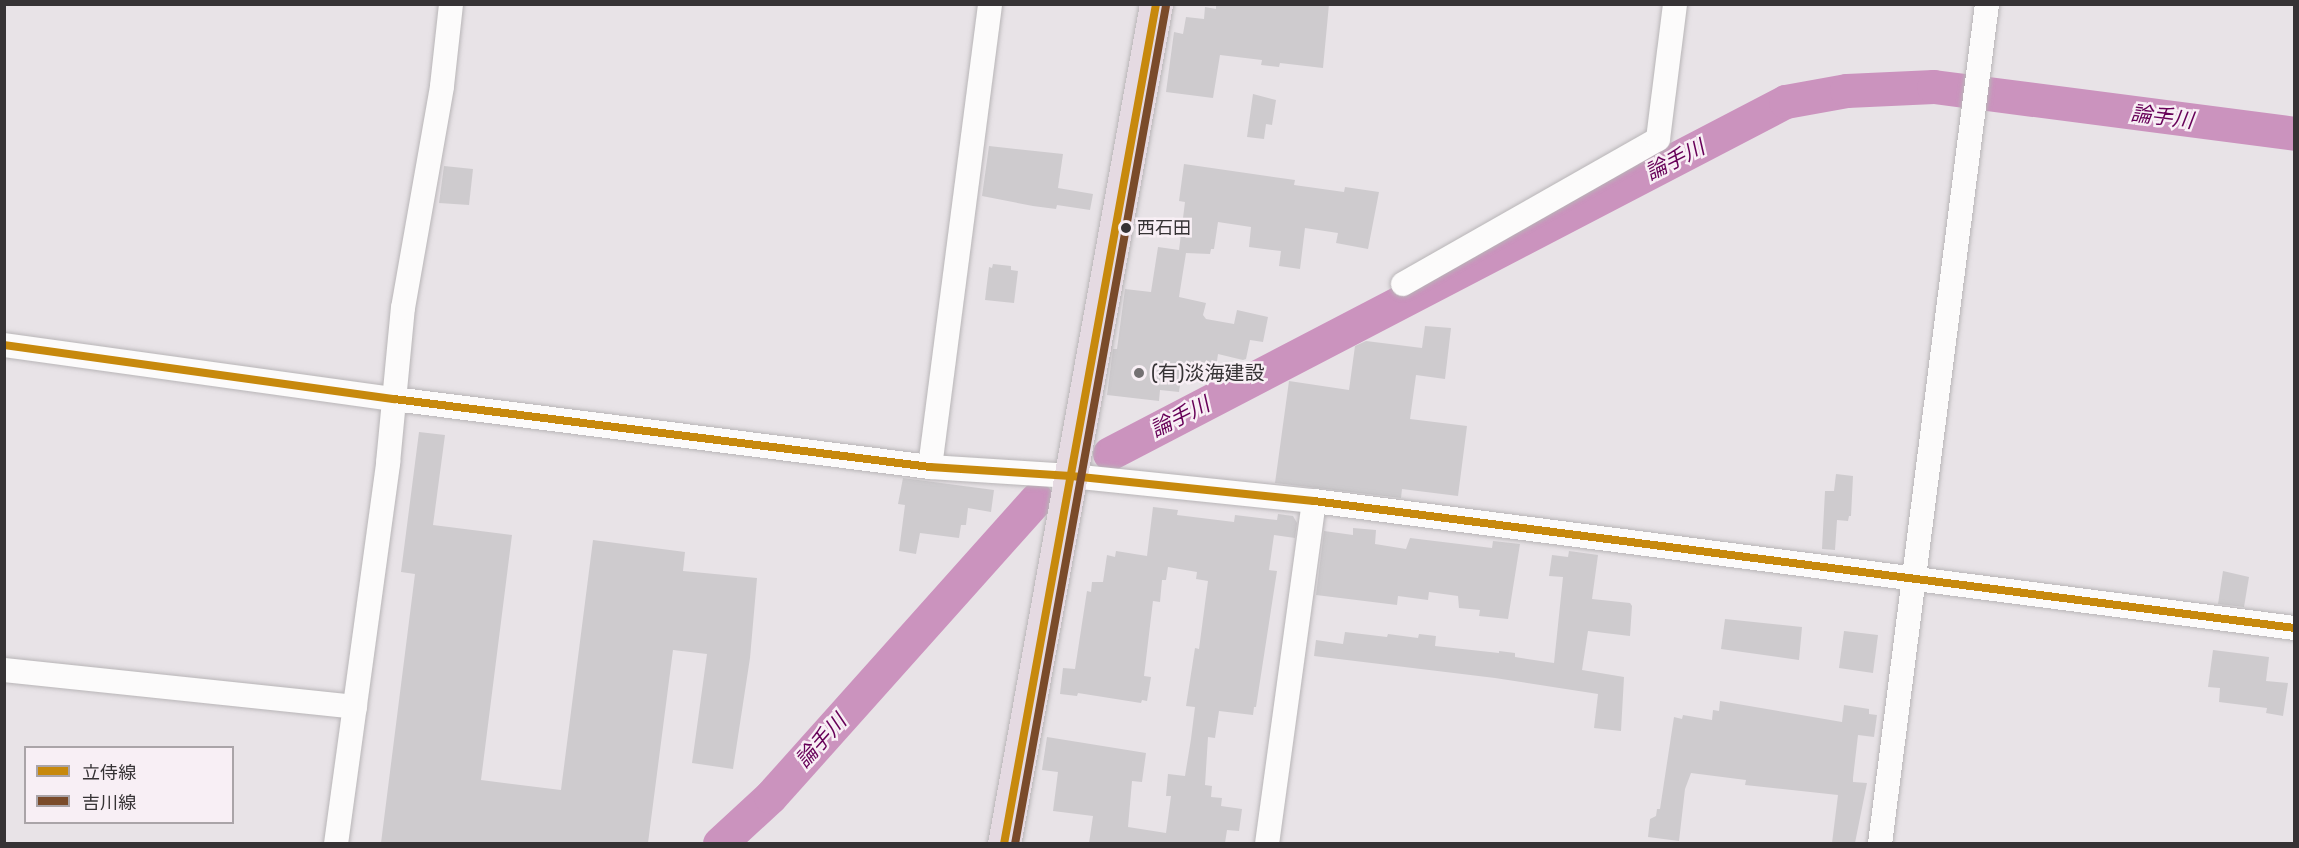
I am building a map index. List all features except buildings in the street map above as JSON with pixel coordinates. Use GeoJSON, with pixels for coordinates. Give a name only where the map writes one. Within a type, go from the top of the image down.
{"type":"FeatureCollection","features":[{"type":"Feature","properties":{"kind":"highway"},"geometry":{"type":"LineString","coordinates":[[1004,843],[1156,4]]}},
{"type":"Feature","properties":{"kind":"street"},"geometry":{"type":"LineString","coordinates":[[336,843],[388,463],[404,308],[442,86],[451,4]]}},
{"type":"Feature","properties":{"kind":"street"},"geometry":{"type":"LineString","coordinates":[[930,467],[990,4]]}},
{"type":"Feature","properties":{"kind":"street"},"geometry":{"type":"LineString","coordinates":[[1403,284],[1658,139],[1675,4]]}},
{"type":"Feature","properties":{"kind":"street"},"geometry":{"type":"LineString","coordinates":[[1880,843],[1987,4]]}},
{"type":"Feature","properties":{"kind":"street"},"geometry":{"type":"LineString","coordinates":[[4,345],[394,399],[930,467],[1071,476],[1314,501],[2295,628]]}},
{"type":"Feature","properties":{"kind":"street"},"geometry":{"type":"LineString","coordinates":[[1267,843],[1314,501]]}},
{"type":"Feature","properties":{"kind":"street"},"geometry":{"type":"LineString","coordinates":[[4,670],[355,707]]}},
{"type":"Feature","properties":{"kind":"waterway","name":"論手川"},"geometry":{"type":"LineString","coordinates":[[1110,454],[1786,102],[1847,91],[1934,87],[2294,134]]}},
{"type":"Feature","properties":{"kind":"waterway","name":"論手川"},"geometry":{"type":"LineString","coordinates":[[720,844],[771,797],[1037,499]]}},
{"type":"Feature","properties":{"kind":"transit line","name":"立侍線"},"geometry":{"type":"LineString","coordinates":[[1004,844],[1156,4]]}},
{"type":"Feature","properties":{"kind":"transit line","name":"吉川線"},"geometry":{"type":"LineString","coordinates":[[1015,844],[1166,6]]}},
{"type":"Feature","properties":{"kind":"transit line","name":"立侍線"},"geometry":{"type":"LineString","coordinates":[[4,345],[394,399],[930,467],[1071,476],[1314,501],[2294,628]]}},
{"type":"Feature","properties":{"kind":"place","name":"西石田"},"geometry":{"type":"Point","coordinates":[1126,228]}},
{"type":"Feature","properties":{"kind":"place","name":"(有)淡海建設"},"geometry":{"type":"Point","coordinates":[1139,373]}}]}
